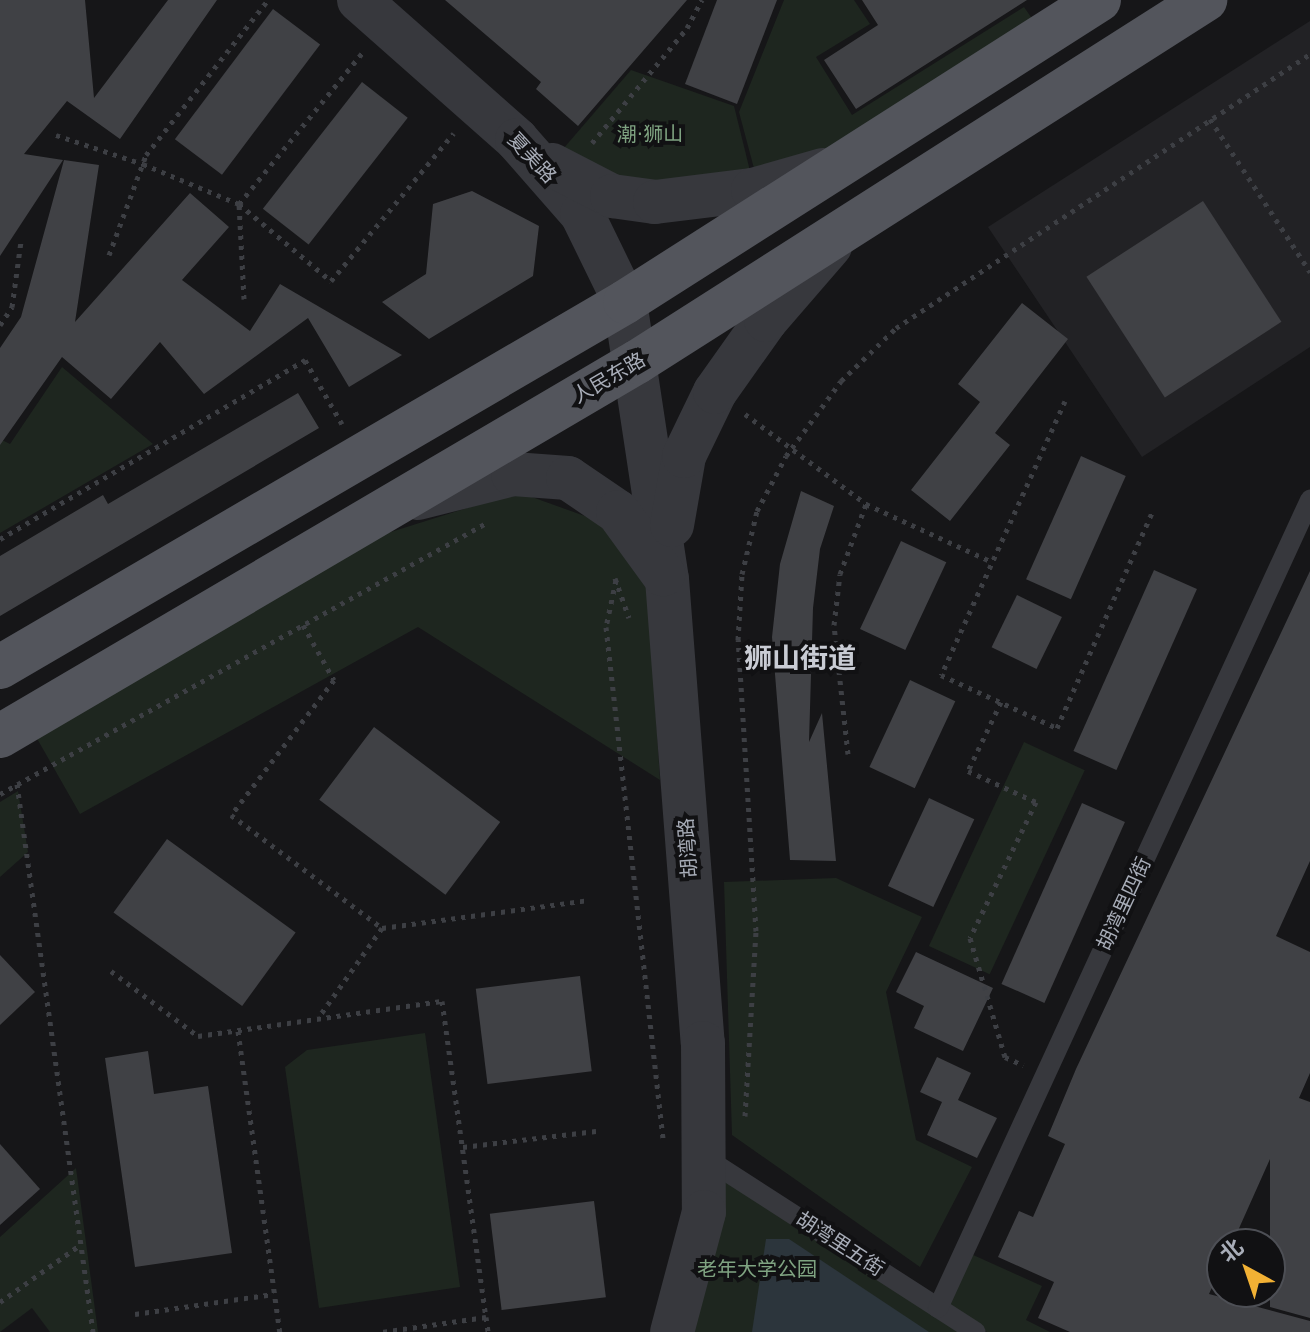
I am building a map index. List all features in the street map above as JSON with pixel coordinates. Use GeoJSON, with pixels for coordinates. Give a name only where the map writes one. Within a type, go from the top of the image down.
{"type":"FeatureCollection","features":[{"type":"Feature","properties":{"kind":"main road"},"geometry":{"type":"LineString","coordinates":[[0,667],[625,302],[1099,0]]}},
{"type":"Feature","properties":{"kind":"main road","name":"人民东路"},"geometry":{"type":"LineString","coordinates":[[0,736],[354,525],[637,362],[1205,0]]}},
{"type":"Feature","properties":{"kind":"street","name":"夏美路"},"geometry":{"type":"LineString","coordinates":[[372,12],[517,140],[582,214],[625,302],[637,362]]}},
{"type":"Feature","properties":{"kind":"street"},"geometry":{"type":"LineString","coordinates":[[517,140],[591,188],[640,202],[753,190],[840,165]]}},
{"type":"Feature","properties":{"kind":"street"},"geometry":{"type":"LineString","coordinates":[[667,579],[684,456],[715,392],[766,320],[847,228]]}},
{"type":"Feature","properties":{"kind":"street","name":"胡湾路"},"geometry":{"type":"LineString","coordinates":[[637,362],[667,579],[703,1043],[720,1168],[704,1212],[672,1332]]}},
{"type":"Feature","properties":{"kind":"street"},"geometry":{"type":"LineString","coordinates":[[354,525],[459,485],[513,474],[556,476],[603,498],[667,579]]}},
{"type":"Feature","properties":{"kind":"lane","name":"胡湾里四街"},"geometry":{"type":"LineString","coordinates":[[938,1308],[1310,500]]}},
{"type":"Feature","properties":{"kind":"lane","name":"胡湾里五街"},"geometry":{"type":"LineString","coordinates":[[720,1168],[976,1332]]}},
{"type":"Feature","properties":{"kind":"path"},"geometry":{"type":"LineString","coordinates":[[109,255],[143,164],[268,0]]}},
{"type":"Feature","properties":{"kind":"path"},"geometry":{"type":"LineString","coordinates":[[589,147],[687,28],[702,0]]}},
{"type":"Feature","properties":{"kind":"path"},"geometry":{"type":"LineString","coordinates":[[244,299],[239,204],[372,12]]}},
{"type":"Feature","properties":{"kind":"path"},"geometry":{"type":"LineString","coordinates":[[720,1168],[753,1056],[756,931],[738,640],[741,587],[757,511],[792,448],[841,381],[896,328],[1310,54]]}},
{"type":"Feature","properties":{"kind":"path"},"geometry":{"type":"LineString","coordinates":[[56,135],[143,164],[239,204],[331,281],[477,105]]}},
{"type":"Feature","properties":{"kind":"path"},"geometry":{"type":"LineString","coordinates":[[1210,119],[1310,272]]}},
{"type":"Feature","properties":{"kind":"path"},"geometry":{"type":"LineString","coordinates":[[0,325],[12,307],[21,241]]}},
{"type":"Feature","properties":{"kind":"path"},"geometry":{"type":"LineString","coordinates":[[0,539],[305,360],[361,456]]}},
{"type":"Feature","properties":{"kind":"path"},"geometry":{"type":"LineString","coordinates":[[715,392],[866,504],[992,562]]}},
{"type":"Feature","properties":{"kind":"path"},"geometry":{"type":"LineString","coordinates":[[1065,401],[941,675],[1057,728],[1152,513]]}},
{"type":"Feature","properties":{"kind":"path"},"geometry":{"type":"LineString","coordinates":[[848,754],[834,625],[840,574],[866,504]]}},
{"type":"Feature","properties":{"kind":"path"},"geometry":{"type":"LineString","coordinates":[[0,794],[500,516]]}},
{"type":"Feature","properties":{"kind":"path"},"geometry":{"type":"LineString","coordinates":[[612,570],[631,628]]}},
{"type":"Feature","properties":{"kind":"path"},"geometry":{"type":"LineString","coordinates":[[616,579],[606,627],[664,1142]]}},
{"type":"Feature","properties":{"kind":"path"},"geometry":{"type":"LineString","coordinates":[[303,625],[334,680],[231,815],[382,928],[588,900]]}},
{"type":"Feature","properties":{"kind":"path"},"geometry":{"type":"LineString","coordinates":[[1001,702],[968,771],[1036,802],[970,938],[1005,1057],[1045,1075]]}},
{"type":"Feature","properties":{"kind":"path"},"geometry":{"type":"LineString","coordinates":[[17,784],[93,1332]]}},
{"type":"Feature","properties":{"kind":"path"},"geometry":{"type":"LineString","coordinates":[[317,1019],[382,928]]}},
{"type":"Feature","properties":{"kind":"path"},"geometry":{"type":"LineString","coordinates":[[111,971],[198,1036],[442,1001],[488,1332]]}},
{"type":"Feature","properties":{"kind":"path"},"geometry":{"type":"LineString","coordinates":[[238,1031],[280,1332]]}},
{"type":"Feature","properties":{"kind":"path"},"geometry":{"type":"LineString","coordinates":[[463,1147],[596,1131]]}},
{"type":"Feature","properties":{"kind":"path"},"geometry":{"type":"LineString","coordinates":[[0,1302],[81,1244]]}},
{"type":"Feature","properties":{"kind":"path"},"geometry":{"type":"LineString","coordinates":[[135,1314],[274,1294]]}},
{"type":"Feature","properties":{"kind":"path"},"geometry":{"type":"LineString","coordinates":[[382,1332],[486,1317]]}},
{"type":"Feature","properties":{"kind":"shaded area"},"geometry":{"type":"Polygon","coordinates":[[[1310,21],[1310,347],[1142,457],[988,227],[1310,21]]]}},
{"type":"Feature","properties":{"kind":"shaded area"},"geometry":{"type":"Polygon","coordinates":[[[766,1239],[789,1239],[929,1332],[752,1332],[766,1239]]]}},
{"type":"Feature","properties":{"kind":"green space"},"geometry":{"type":"Polygon","coordinates":[[[784,0],[854,0],[870,24],[816,57],[852,115],[1024,7],[1040,30],[842,154],[756,176],[739,112],[784,0]]]}},
{"type":"Feature","properties":{"kind":"green space","name":"潮·狮山"},"geometry":{"type":"Polygon","coordinates":[[[631,70],[734,106],[753,183],[651,189],[557,156],[631,70]]]}},
{"type":"Feature","properties":{"kind":"green space"},"geometry":{"type":"Polygon","coordinates":[[[62,367],[153,444],[0,533],[0,439],[10,444],[62,367]]]}},
{"type":"Feature","properties":{"kind":"green space"},"geometry":{"type":"Polygon","coordinates":[[[518,492],[607,524],[648,589],[660,780],[418,627],[80,814],[35,735],[359,542],[518,492]]]}},
{"type":"Feature","properties":{"kind":"green space"},"geometry":{"type":"Polygon","coordinates":[[[1024,742],[1085,770],[990,974],[929,946],[1024,742]]]}},
{"type":"Feature","properties":{"kind":"green space"},"geometry":{"type":"Polygon","coordinates":[[[18,791],[28,852],[0,877],[0,802],[18,791]]]}},
{"type":"Feature","properties":{"kind":"green space"},"geometry":{"type":"Polygon","coordinates":[[[836,878],[922,917],[886,992],[916,1140],[972,1167],[920,1267],[732,1135],[724,882],[836,878]]]}},
{"type":"Feature","properties":{"kind":"green space"},"geometry":{"type":"Polygon","coordinates":[[[425,1033],[460,1287],[319,1308],[285,1067],[307,1050],[425,1033]]]}},
{"type":"Feature","properties":{"kind":"green space","name":"老年大学公园"},"geometry":{"type":"Polygon","coordinates":[[[708,1163],[969,1332],[676,1332],[708,1163]]]}},
{"type":"Feature","properties":{"kind":"green space"},"geometry":{"type":"Polygon","coordinates":[[[76,1168],[98,1332],[50,1332],[32,1308],[0,1332],[0,1237],[76,1168]]]}},
{"type":"Feature","properties":{"kind":"green space"},"geometry":{"type":"Polygon","coordinates":[[[971,1254],[1042,1286],[1026,1320],[1050,1332],[987,1332],[947,1307],[971,1254]]]}},
{"type":"Feature","properties":{"kind":"building"},"geometry":{"type":"Polygon","coordinates":[[[0,0],[85,0],[94,98],[168,0],[217,0],[120,139],[67,101],[24,154],[63,160],[0,256],[0,0]]]}},
{"type":"Feature","properties":{"kind":"building"},"geometry":{"type":"Polygon","coordinates":[[[445,0],[687,0],[578,126],[536,89],[541,82],[445,0]]]}},
{"type":"Feature","properties":{"kind":"building"},"geometry":{"type":"Polygon","coordinates":[[[717,0],[777,0],[737,104],[685,84],[717,0]]]}},
{"type":"Feature","properties":{"kind":"building"},"geometry":{"type":"Polygon","coordinates":[[[862,0],[1027,0],[856,109],[824,60],[878,25],[862,0]]]}},
{"type":"Feature","properties":{"kind":"building"},"geometry":{"type":"Polygon","coordinates":[[[273,9],[320,45],[222,175],[175,139],[273,9]]]}},
{"type":"Feature","properties":{"kind":"building"},"geometry":{"type":"Polygon","coordinates":[[[362,82],[408,118],[309,245],[263,209],[362,82]]]}},
{"type":"Feature","properties":{"kind":"building"},"geometry":{"type":"Polygon","coordinates":[[[64,160],[99,165],[75,322],[190,193],[229,227],[182,280],[250,331],[280,284],[402,355],[349,387],[308,318],[204,394],[160,342],[111,399],[62,357],[0,445],[0,348],[21,317],[64,160]]]}},
{"type":"Feature","properties":{"kind":"building"},"geometry":{"type":"Polygon","coordinates":[[[472,191],[539,226],[533,276],[429,339],[382,302],[426,274],[433,204],[472,191]]]}},
{"type":"Feature","properties":{"kind":"building"},"geometry":{"type":"Polygon","coordinates":[[[1203,201],[1281,322],[1165,397],[1086,277],[1203,201]]]}},
{"type":"Feature","properties":{"kind":"building"},"geometry":{"type":"Polygon","coordinates":[[[1022,303],[1068,339],[995,433],[1010,445],[950,521],[911,490],[980,402],[958,384],[1022,303]]]}},
{"type":"Feature","properties":{"kind":"building"},"geometry":{"type":"Polygon","coordinates":[[[298,393],[319,428],[0,616],[0,556],[103,495],[108,504],[298,393]]]}},
{"type":"Feature","properties":{"kind":"building"},"geometry":{"type":"Polygon","coordinates":[[[1081,456],[1126,476],[1071,599],[1026,579],[1081,456]]]}},
{"type":"Feature","properties":{"kind":"building"},"geometry":{"type":"Polygon","coordinates":[[[801,491],[834,506],[820,549],[813,608],[809,742],[822,713],[836,861],[790,860],[772,637],[780,564],[801,491]]]}},
{"type":"Feature","properties":{"kind":"building"},"geometry":{"type":"Polygon","coordinates":[[[901,541],[946,562],[905,650],[860,629],[901,541]]]}},
{"type":"Feature","properties":{"kind":"building"},"geometry":{"type":"Polygon","coordinates":[[[1154,570],[1197,589],[1116,770],[1073,751],[1154,570]]]}},
{"type":"Feature","properties":{"kind":"building"},"geometry":{"type":"Polygon","coordinates":[[[1310,571],[1310,861],[1276,936],[1310,952],[1310,1073],[1299,1098],[1310,1102],[1310,1318],[1274,1308],[1286,1308],[1286,1228],[1270,1228],[1270,1159],[1239,1228],[1206,1228],[1206,1308],[1261,1308],[1310,1321],[1310,1332],[1070,1332],[1038,1318],[1054,1282],[998,1257],[1019,1211],[1033,1217],[1065,1144],[1048,1136],[1076,1069],[1310,571]]]}},
{"type":"Feature","properties":{"kind":"building"},"geometry":{"type":"Polygon","coordinates":[[[1017,595],[1062,617],[1037,669],[992,647],[1017,595]]]}},
{"type":"Feature","properties":{"kind":"building"},"geometry":{"type":"Polygon","coordinates":[[[910,680],[955,701],[915,788],[869,767],[910,680]]]}},
{"type":"Feature","properties":{"kind":"building"},"geometry":{"type":"Polygon","coordinates":[[[374,727],[500,822],[445,895],[319,800],[374,727]]]}},
{"type":"Feature","properties":{"kind":"building"},"geometry":{"type":"Polygon","coordinates":[[[929,798],[974,819],[933,907],[888,886],[929,798]]]}},
{"type":"Feature","properties":{"kind":"building"},"geometry":{"type":"Polygon","coordinates":[[[1082,803],[1125,822],[1044,1003],[1001,984],[1082,803]]]}},
{"type":"Feature","properties":{"kind":"building"},"geometry":{"type":"Polygon","coordinates":[[[167,839],[296,932],[242,1006],[114,913],[167,839]]]}},
{"type":"Feature","properties":{"kind":"building"},"geometry":{"type":"Polygon","coordinates":[[[916,952],[993,988],[963,1051],[914,1028],[924,1006],[896,992],[916,952]]]}},
{"type":"Feature","properties":{"kind":"building"},"geometry":{"type":"Polygon","coordinates":[[[0,955],[35,992],[0,1025],[0,955]]]}},
{"type":"Feature","properties":{"kind":"building"},"geometry":{"type":"Polygon","coordinates":[[[580,976],[592,1071],[487,1084],[476,989],[580,976]]]}},
{"type":"Feature","properties":{"kind":"building"},"geometry":{"type":"Polygon","coordinates":[[[148,1051],[154,1094],[208,1086],[232,1253],[135,1267],[105,1058],[148,1051]]]}},
{"type":"Feature","properties":{"kind":"building"},"geometry":{"type":"Polygon","coordinates":[[[937,1057],[971,1073],[958,1100],[997,1118],[977,1158],[927,1135],[942,1102],[920,1092],[937,1057]]]}},
{"type":"Feature","properties":{"kind":"building"},"geometry":{"type":"Polygon","coordinates":[[[0,1144],[40,1189],[0,1225],[0,1144]]]}},
{"type":"Feature","properties":{"kind":"building"},"geometry":{"type":"Polygon","coordinates":[[[594,1201],[606,1297],[502,1310],[490,1214],[594,1201]]]}},
{"type":"Feature","properties":{"kind":"district","name":"狮山街道"},"geometry":{"type":"Point","coordinates":[800,659]}}]}
